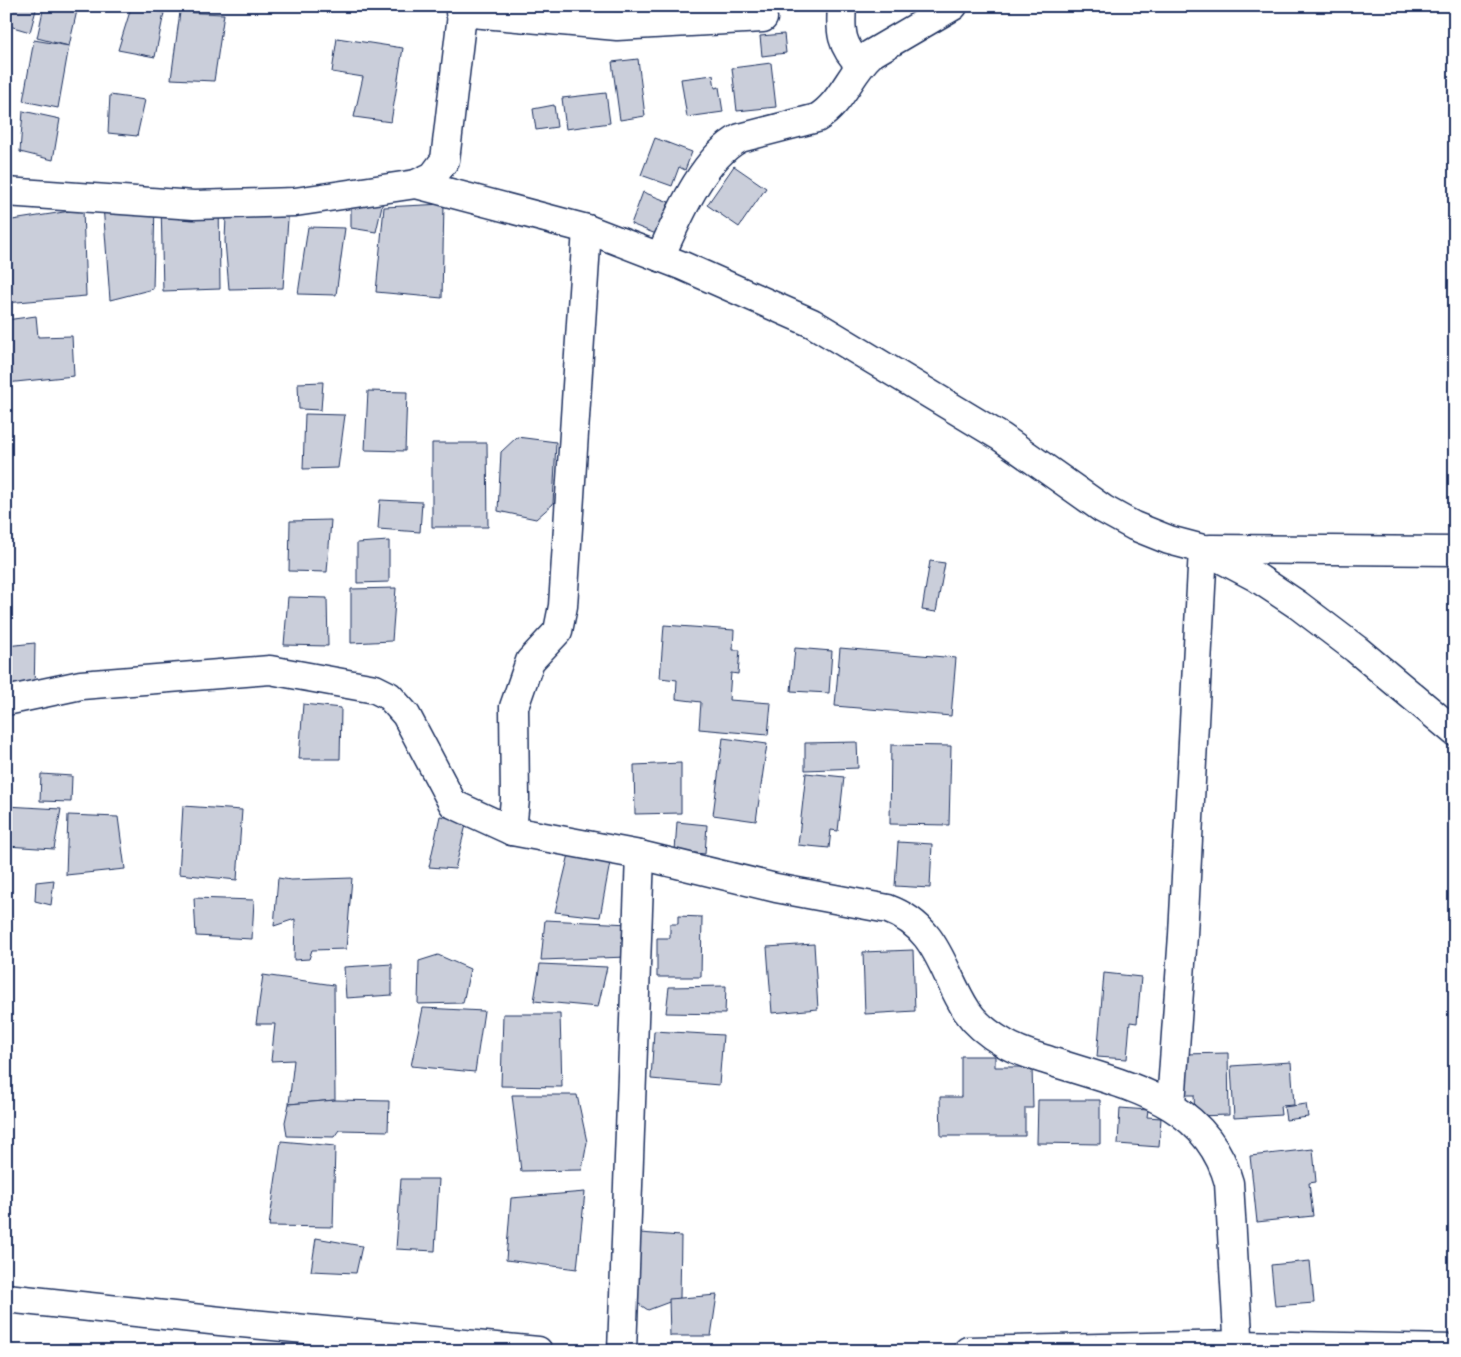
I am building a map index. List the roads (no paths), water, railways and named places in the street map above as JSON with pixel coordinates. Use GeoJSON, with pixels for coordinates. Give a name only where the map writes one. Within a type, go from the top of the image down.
{"type":"FeatureCollection","features":[{"type":"Feature","properties":{"kind":"street"},"geometry":{"type":"LineString","coordinates":[[842,6],[843,41],[849,54],[860,64]]}},
{"type":"Feature","properties":{"kind":"street"},"geometry":{"type":"LineString","coordinates":[[660,257],[688,200],[707,170],[730,144],[740,138],[817,118],[835,104],[860,64],[871,54],[953,6]]}},
{"type":"Feature","properties":{"kind":"street"},"geometry":{"type":"LineString","coordinates":[[6,192],[194,205],[296,202],[416,184],[433,176],[445,160],[462,9],[617,26],[763,18]]}},
{"type":"Feature","properties":{"kind":"street"},"geometry":{"type":"LineString","coordinates":[[416,184],[587,230],[660,257],[812,323],[1002,437],[1103,509],[1134,526],[1169,540],[1203,549],[1256,576],[1298,604],[1356,649],[1455,732]]}},
{"type":"Feature","properties":{"kind":"street"},"geometry":{"type":"LineString","coordinates":[[512,831],[515,798],[514,707],[530,661],[558,631],[562,606],[587,230]]}},
{"type":"Feature","properties":{"kind":"street"},"geometry":{"type":"LineString","coordinates":[[1203,549],[1455,551]]}},
{"type":"Feature","properties":{"kind":"street"},"geometry":{"type":"LineString","coordinates":[[1171,1104],[1183,935],[1203,549]]}},
{"type":"Feature","properties":{"kind":"street"},"geometry":{"type":"LineString","coordinates":[[6,701],[81,685],[270,670],[375,689],[390,696],[406,715],[453,804],[512,831],[640,855],[776,888],[888,909],[904,915],[931,940],[958,996],[968,1012],[985,1030],[1006,1045],[1125,1084],[1171,1104],[1201,1131],[1216,1148],[1224,1164],[1229,1183],[1238,1348]]}},
{"type":"Feature","properties":{"kind":"street"},"geometry":{"type":"LineString","coordinates":[[622,1351],[640,855]]}},
{"type":"Feature","properties":{"kind":"street"},"geometry":{"type":"LineString","coordinates":[[6,1298],[220,1321],[538,1351]]}},
{"type":"Feature","properties":{"kind":"street"},"geometry":{"type":"LineString","coordinates":[[968,1351],[1238,1348],[1455,1349]]}}]}
